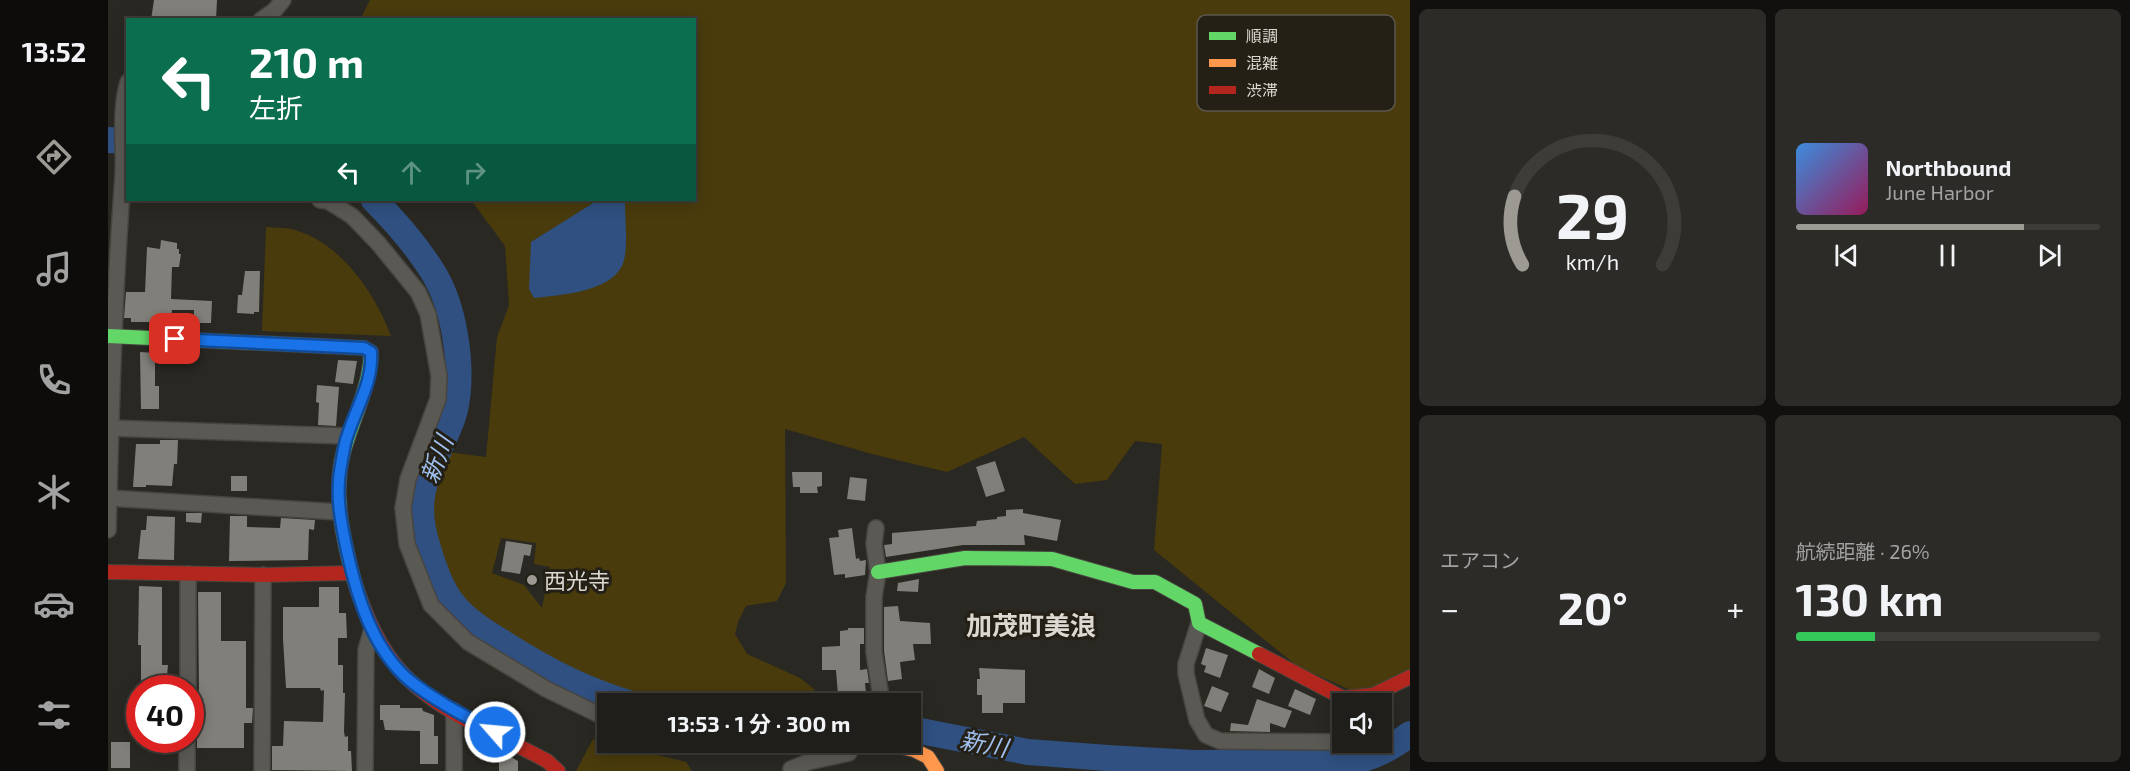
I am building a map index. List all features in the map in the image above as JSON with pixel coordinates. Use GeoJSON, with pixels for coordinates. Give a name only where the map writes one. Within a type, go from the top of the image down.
{"type":"FeatureCollection","features":[{"type":"Feature","properties":{"kind":"street"},"geometry":{"type":"LineString","coordinates":[[264,18],[283,0]]}},
{"type":"Feature","properties":{"kind":"street"},"geometry":{"type":"LineString","coordinates":[[108,530],[112,259],[123,157],[121,133],[126,97]]}},
{"type":"Feature","properties":{"kind":"street"},"geometry":{"type":"LineString","coordinates":[[327,201],[352,216],[372,237],[418,292],[428,314],[440,376],[438,399],[408,479],[403,508],[407,544],[431,605],[468,642],[546,689],[597,714]]}},
{"type":"Feature","properties":{"kind":"street"},"geometry":{"type":"LineString","coordinates":[[111,336],[364,348],[371,352],[372,367],[369,381],[347,436],[340,470],[339,512],[352,573],[372,630],[389,657],[407,678],[454,711],[515,742],[547,761],[558,771]]}},
{"type":"Feature","properties":{"kind":"street"},"geometry":{"type":"LineString","coordinates":[[110,428],[347,436]]}},
{"type":"Feature","properties":{"kind":"street"},"geometry":{"type":"LineString","coordinates":[[108,498],[339,512]]}},
{"type":"Feature","properties":{"kind":"street"},"geometry":{"type":"LineString","coordinates":[[876,528],[874,544],[878,572],[874,597],[874,652],[880,693]]}},
{"type":"Feature","properties":{"kind":"street"},"geometry":{"type":"LineString","coordinates":[[878,572],[965,558],[1052,559],[1133,582],[1155,582],[1195,604],[1199,622],[1186,664],[1186,674],[1197,720],[1206,735],[1220,741],[1332,742]]}},
{"type":"Feature","properties":{"kind":"street"},"geometry":{"type":"LineString","coordinates":[[108,572],[263,575],[352,573]]}},
{"type":"Feature","properties":{"kind":"street"},"geometry":{"type":"LineString","coordinates":[[188,574],[188,675]]}},
{"type":"Feature","properties":{"kind":"street"},"geometry":{"type":"LineString","coordinates":[[262,771],[263,575]]}},
{"type":"Feature","properties":{"kind":"street"},"geometry":{"type":"LineString","coordinates":[[1199,622],[1296,672],[1332,693]]}},
{"type":"Feature","properties":{"kind":"street"},"geometry":{"type":"LineString","coordinates":[[365,771],[366,650],[372,630]]}},
{"type":"Feature","properties":{"kind":"street"},"geometry":{"type":"LineString","coordinates":[[1385,693],[1410,677]]}},
{"type":"Feature","properties":{"kind":"street"},"geometry":{"type":"LineString","coordinates":[[454,711],[454,771]]}},
{"type":"Feature","properties":{"kind":"street"},"geometry":{"type":"LineString","coordinates":[[187,771],[188,753]]}},
{"type":"Feature","properties":{"kind":"street"},"geometry":{"type":"LineString","coordinates":[[791,769],[808,762],[851,753]]}},
{"type":"Feature","properties":{"kind":"street"},"geometry":{"type":"LineString","coordinates":[[920,753],[928,757],[937,771]]}},
{"type":"Feature","properties":{"kind":"shaded area"},"geometry":{"type":"Polygon","coordinates":[[[370,0],[1410,0],[1410,672],[1357,693],[1297,666],[1154,550],[1162,444],[1135,441],[1107,480],[1075,484],[1024,437],[947,472],[872,454],[785,429],[786,583],[777,601],[746,606],[735,634],[747,654],[800,678],[814,689],[815,693],[613,693],[585,683],[513,645],[455,600],[438,559],[430,497],[447,452],[486,457],[497,337],[509,305],[505,246],[472,201],[696,201],[696,18],[361,18],[370,0]],[[501,538],[492,573],[524,585],[542,608],[550,567],[534,564],[536,543],[501,538]]]}},
{"type":"Feature","properties":{"kind":"shaded area"},"geometry":{"type":"Polygon","coordinates":[[[266,227],[298,231],[314,238],[343,260],[367,288],[391,336],[262,331],[266,227]]]}},
{"type":"Feature","properties":{"kind":"shaded area"},"geometry":{"type":"Polygon","coordinates":[[[593,739],[597,740],[597,753],[650,753],[686,762],[692,771],[576,771],[593,739]]]}},
{"type":"Feature","properties":{"kind":"water"},"geometry":{"type":"Polygon","coordinates":[[[596,201],[624,201],[626,247],[624,260],[619,271],[599,285],[572,293],[534,298],[529,289],[531,242],[596,201]]]}},
{"type":"Feature","properties":{"kind":"building"},"geometry":{"type":"Polygon","coordinates":[[[154,0],[217,0],[216,18],[151,18],[154,0]]]}},
{"type":"Feature","properties":{"kind":"building"},"geometry":{"type":"Polygon","coordinates":[[[161,240],[177,243],[177,249],[181,254],[179,267],[172,267],[171,299],[212,301],[211,323],[194,323],[194,310],[172,310],[171,319],[163,319],[162,322],[131,322],[131,318],[124,318],[126,292],[145,292],[147,247],[160,249],[161,240]]]}},
{"type":"Feature","properties":{"kind":"building"},"geometry":{"type":"Polygon","coordinates":[[[245,271],[260,271],[259,312],[254,312],[254,314],[237,313],[238,295],[242,295],[245,271]]]}},
{"type":"Feature","properties":{"kind":"building"},"geometry":{"type":"Polygon","coordinates":[[[140,352],[155,353],[155,386],[159,386],[159,409],[141,409],[140,352]]]}},
{"type":"Feature","properties":{"kind":"building"},"geometry":{"type":"Polygon","coordinates":[[[338,360],[357,361],[353,384],[335,382],[338,360]]]}},
{"type":"Feature","properties":{"kind":"building"},"geometry":{"type":"Polygon","coordinates":[[[317,385],[339,387],[336,426],[318,425],[317,385]]]}},
{"type":"Feature","properties":{"kind":"building"},"geometry":{"type":"Polygon","coordinates":[[[160,440],[178,440],[177,464],[174,464],[172,486],[133,487],[136,444],[160,444],[160,440]]]}},
{"type":"Feature","properties":{"kind":"building"},"geometry":{"type":"Polygon","coordinates":[[[995,461],[1005,491],[986,497],[976,467],[995,461]]]}},
{"type":"Feature","properties":{"kind":"building"},"geometry":{"type":"Polygon","coordinates":[[[792,472],[822,472],[822,486],[817,487],[818,493],[800,493],[800,487],[793,487],[792,472]]]}},
{"type":"Feature","properties":{"kind":"building"},"geometry":{"type":"Polygon","coordinates":[[[231,476],[247,476],[247,491],[231,491],[231,476]]]}},
{"type":"Feature","properties":{"kind":"building"},"geometry":{"type":"Polygon","coordinates":[[[850,477],[867,479],[865,501],[847,499],[850,477]]]}},
{"type":"Feature","properties":{"kind":"building"},"geometry":{"type":"Polygon","coordinates":[[[1023,509],[1023,513],[1061,520],[1057,541],[1024,535],[1025,545],[963,545],[886,557],[884,545],[892,544],[892,533],[976,526],[977,521],[1006,516],[1006,510],[1023,509]]]}},
{"type":"Feature","properties":{"kind":"building"},"geometry":{"type":"Polygon","coordinates":[[[186,513],[202,513],[201,523],[186,522],[186,513]]]}},
{"type":"Feature","properties":{"kind":"building"},"geometry":{"type":"Polygon","coordinates":[[[147,516],[175,517],[174,560],[138,559],[141,530],[146,530],[147,516]]]}},
{"type":"Feature","properties":{"kind":"building"},"geometry":{"type":"Polygon","coordinates":[[[230,516],[247,516],[247,527],[280,528],[281,518],[315,520],[314,530],[309,529],[308,560],[229,561],[230,516]]]}},
{"type":"Feature","properties":{"kind":"building"},"geometry":{"type":"Polygon","coordinates":[[[852,528],[856,559],[866,560],[865,575],[845,578],[845,574],[834,575],[829,538],[839,537],[838,530],[852,528]]]}},
{"type":"Feature","properties":{"kind":"building"},"geometry":{"type":"Polygon","coordinates":[[[506,541],[532,545],[530,556],[524,555],[520,574],[501,571],[506,541]]]}},
{"type":"Feature","properties":{"kind":"building"},"geometry":{"type":"Polygon","coordinates":[[[919,579],[918,592],[897,591],[898,583],[919,579]]]}},
{"type":"Feature","properties":{"kind":"building"},"geometry":{"type":"Polygon","coordinates":[[[139,586],[162,587],[162,665],[168,665],[167,675],[141,675],[141,645],[138,645],[139,586]]]}},
{"type":"Feature","properties":{"kind":"building"},"geometry":{"type":"Polygon","coordinates":[[[319,587],[339,587],[339,613],[346,613],[347,638],[338,638],[338,665],[343,665],[344,732],[345,737],[348,736],[352,771],[272,770],[272,746],[283,746],[284,721],[323,722],[324,690],[286,688],[283,639],[283,607],[319,607],[319,587]]]}},
{"type":"Feature","properties":{"kind":"building"},"geometry":{"type":"Polygon","coordinates":[[[198,592],[221,592],[221,641],[246,641],[246,708],[253,708],[252,723],[244,723],[244,748],[204,748],[204,675],[199,675],[198,592]]]}},
{"type":"Feature","properties":{"kind":"building"},"geometry":{"type":"Polygon","coordinates":[[[898,606],[900,621],[930,623],[931,644],[913,644],[915,660],[900,662],[902,679],[888,681],[884,651],[884,607],[898,606]]]}},
{"type":"Feature","properties":{"kind":"building"},"geometry":{"type":"Polygon","coordinates":[[[848,628],[864,628],[864,644],[860,644],[860,670],[867,669],[869,683],[865,683],[866,693],[838,693],[836,670],[822,670],[822,647],[840,646],[840,631],[848,630],[848,628]]]}},
{"type":"Feature","properties":{"kind":"building"},"geometry":{"type":"Polygon","coordinates":[[[1206,648],[1228,655],[1220,678],[1204,672],[1206,666],[1201,664],[1206,648]]]}},
{"type":"Feature","properties":{"kind":"building"},"geometry":{"type":"Polygon","coordinates":[[[979,668],[1025,670],[1025,703],[1003,703],[1003,713],[982,713],[982,695],[977,695],[977,679],[980,679],[979,668]]]}},
{"type":"Feature","properties":{"kind":"building"},"geometry":{"type":"Polygon","coordinates":[[[1259,669],[1275,678],[1269,694],[1252,687],[1259,669]]]}},
{"type":"Feature","properties":{"kind":"building"},"geometry":{"type":"Polygon","coordinates":[[[1212,686],[1229,693],[1221,712],[1204,706],[1212,686]]]}},
{"type":"Feature","properties":{"kind":"building"},"geometry":{"type":"Polygon","coordinates":[[[1295,689],[1316,699],[1310,715],[1288,706],[1295,689]]]}},
{"type":"Feature","properties":{"kind":"building"},"geometry":{"type":"Polygon","coordinates":[[[1257,699],[1292,711],[1285,728],[1270,723],[1270,732],[1230,731],[1231,723],[1248,725],[1257,699]]]}},
{"type":"Feature","properties":{"kind":"building"},"geometry":{"type":"Polygon","coordinates":[[[380,705],[422,708],[423,711],[434,715],[434,736],[438,736],[438,764],[420,764],[420,731],[385,730],[383,720],[380,720],[380,705]]]}},
{"type":"Feature","properties":{"kind":"building"},"geometry":{"type":"Polygon","coordinates":[[[111,742],[126,742],[126,753],[130,753],[130,768],[111,768],[111,742]]]}},
{"type":"Feature","properties":{"kind":"building"},"geometry":{"type":"Polygon","coordinates":[[[499,754],[506,754],[518,761],[518,771],[499,771],[499,754]]]}},
{"type":"Feature","properties":{"kind":"waterway","name":"新川"},"geometry":{"type":"LineString","coordinates":[[108,140],[126,141]]}},
{"type":"Feature","properties":{"kind":"waterway","name":"新川"},"geometry":{"type":"LineString","coordinates":[[375,201],[390,216],[431,269],[452,318],[458,356],[458,393],[448,430],[426,480],[421,505],[426,541],[435,571],[449,599],[472,622],[536,663],[600,693]]}},
{"type":"Feature","properties":{"kind":"waterway","name":"新川"},"geometry":{"type":"LineString","coordinates":[[921,731],[1028,752],[1194,763],[1352,762],[1382,751],[1410,734]]}},
{"type":"Feature","properties":{"kind":"traffic: fast"},"geometry":{"type":"LineString","coordinates":[[108,336],[364,348],[371,352],[367,379],[340,469],[340,516],[353,577]]}},
{"type":"Feature","properties":{"kind":"traffic: fast"},"geometry":{"type":"LineString","coordinates":[[878,572],[965,558],[1052,559],[1133,582],[1155,582],[1195,604],[1199,623],[1259,654]]}},
{"type":"Feature","properties":{"kind":"traffic: slow"},"geometry":{"type":"LineString","coordinates":[[920,753],[928,757],[937,771]]}},
{"type":"Feature","properties":{"kind":"traffic: jam"},"geometry":{"type":"LineString","coordinates":[[108,572],[263,575],[352,573]]}},
{"type":"Feature","properties":{"kind":"traffic: jam"},"geometry":{"type":"LineString","coordinates":[[353,577],[362,604],[380,643],[406,677],[437,702],[473,724],[547,761],[558,771]]}},
{"type":"Feature","properties":{"kind":"traffic: jam"},"geometry":{"type":"LineString","coordinates":[[1259,654],[1343,698],[1373,695],[1410,677]]}},
{"type":"Feature","properties":{"kind":"place","name":"西光寺"},"geometry":{"type":"Point","coordinates":[532,580]}},
{"type":"Feature","properties":{"kind":"district","name":"加茂町美浪"},"geometry":{"type":"Point","coordinates":[1031,624]}},
{"type":"Feature","properties":{"kind":"route"},"geometry":{"type":"LineString","coordinates":[[175,339],[364,348],[371,352],[372,367],[369,381],[347,436],[340,470],[339,512],[360,600],[372,630],[389,657],[407,678],[454,711],[495,732]]}}]}
